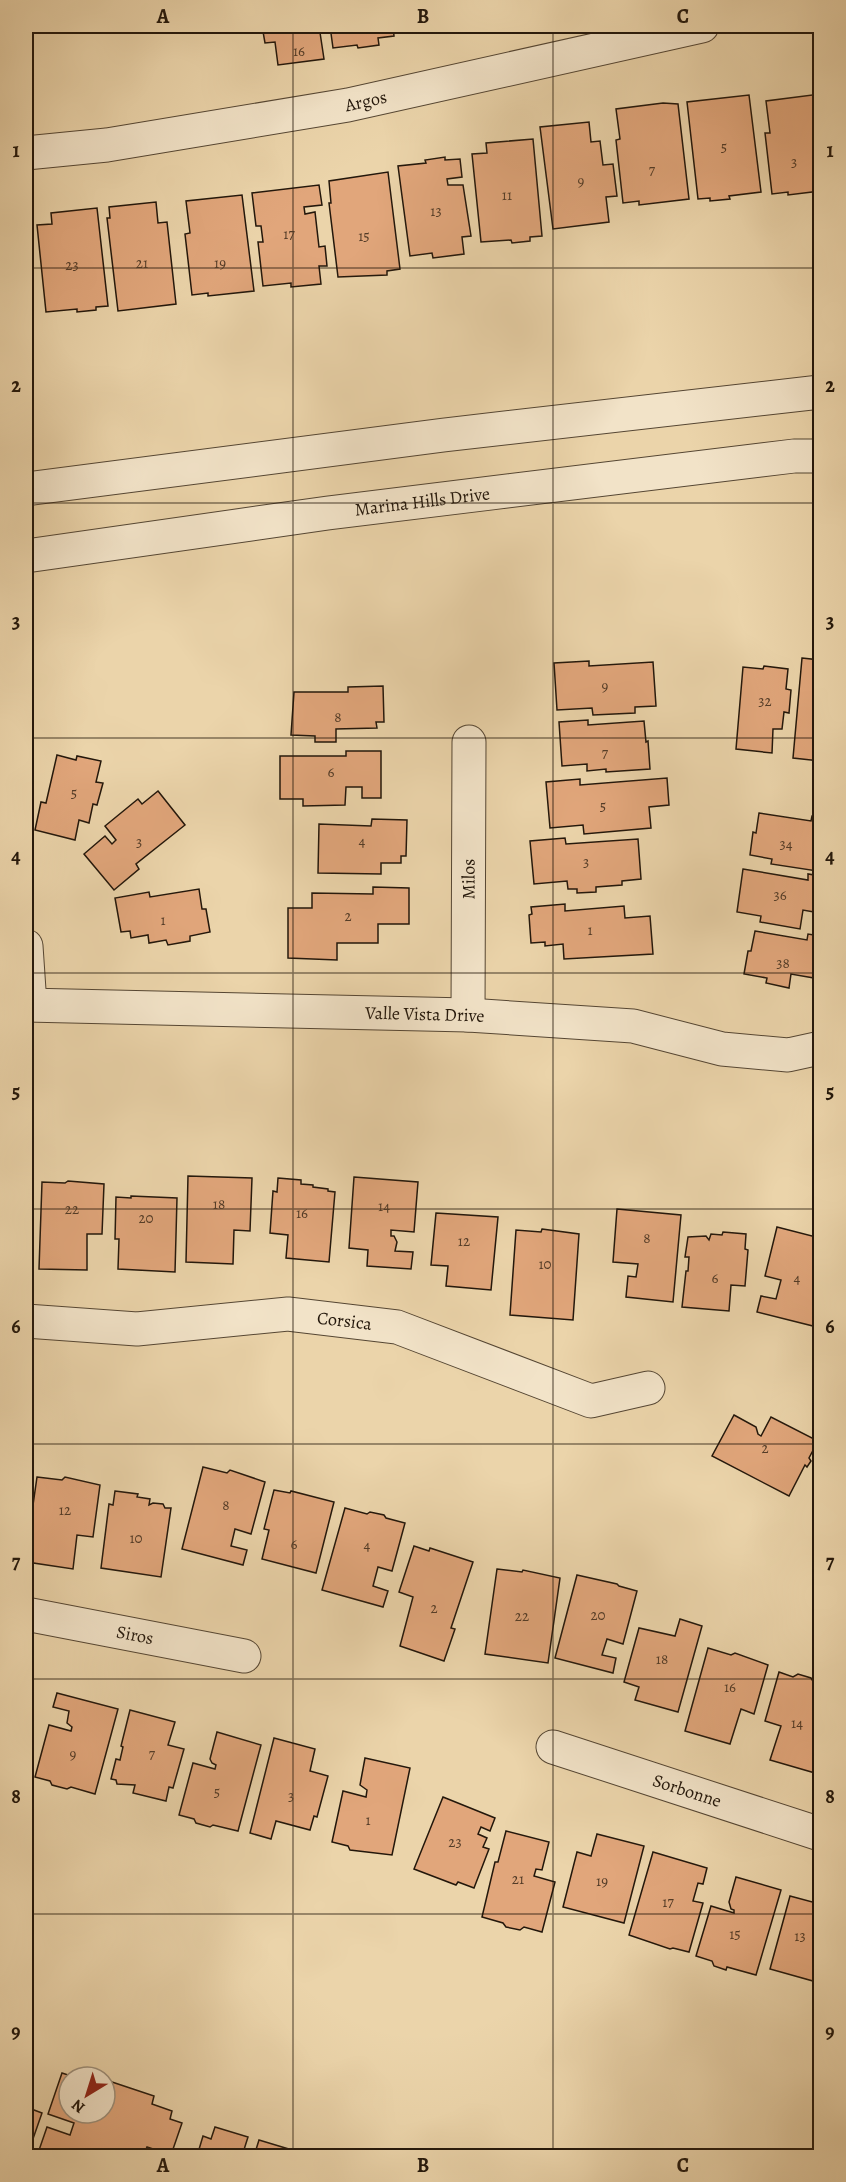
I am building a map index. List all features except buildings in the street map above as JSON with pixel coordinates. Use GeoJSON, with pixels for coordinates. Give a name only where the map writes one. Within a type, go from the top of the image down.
{"type":"FeatureCollection","features":[{"type":"Feature","properties":{"kind":"street","name":"Argos"},"geometry":{"type":"LineString","coordinates":[[26,153],[107,145],[348,105],[702,26]]}},
{"type":"Feature","properties":{"kind":"street"},"geometry":{"type":"LineString","coordinates":[[26,489],[444,435],[820,392]]}},
{"type":"Feature","properties":{"kind":"street","name":"Marina Hills Drive"},"geometry":{"type":"LineString","coordinates":[[26,556],[328,513],[794,456],[820,456]]}},
{"type":"Feature","properties":{"kind":"street","name":"Milos"},"geometry":{"type":"LineString","coordinates":[[468,1015],[469,742]]}},
{"type":"Feature","properties":{"kind":"street"},"geometry":{"type":"LineString","coordinates":[[26,946],[28,1005]]}},
{"type":"Feature","properties":{"kind":"street","name":"Valle Vista Drive"},"geometry":{"type":"LineString","coordinates":[[28,1005],[468,1015],[633,1026],[722,1049],[788,1055],[820,1048]]}},
{"type":"Feature","properties":{"kind":"street","name":"Corsica"},"geometry":{"type":"LineString","coordinates":[[26,1321],[137,1329],[288,1314],[397,1328],[591,1401],[648,1388]]}},
{"type":"Feature","properties":{"kind":"street","name":"Siros"},"geometry":{"type":"LineString","coordinates":[[26,1614],[244,1656]]}},
{"type":"Feature","properties":{"kind":"street","name":"Sorbonne"},"geometry":{"type":"LineString","coordinates":[[553,1747],[820,1834]]}}]}
